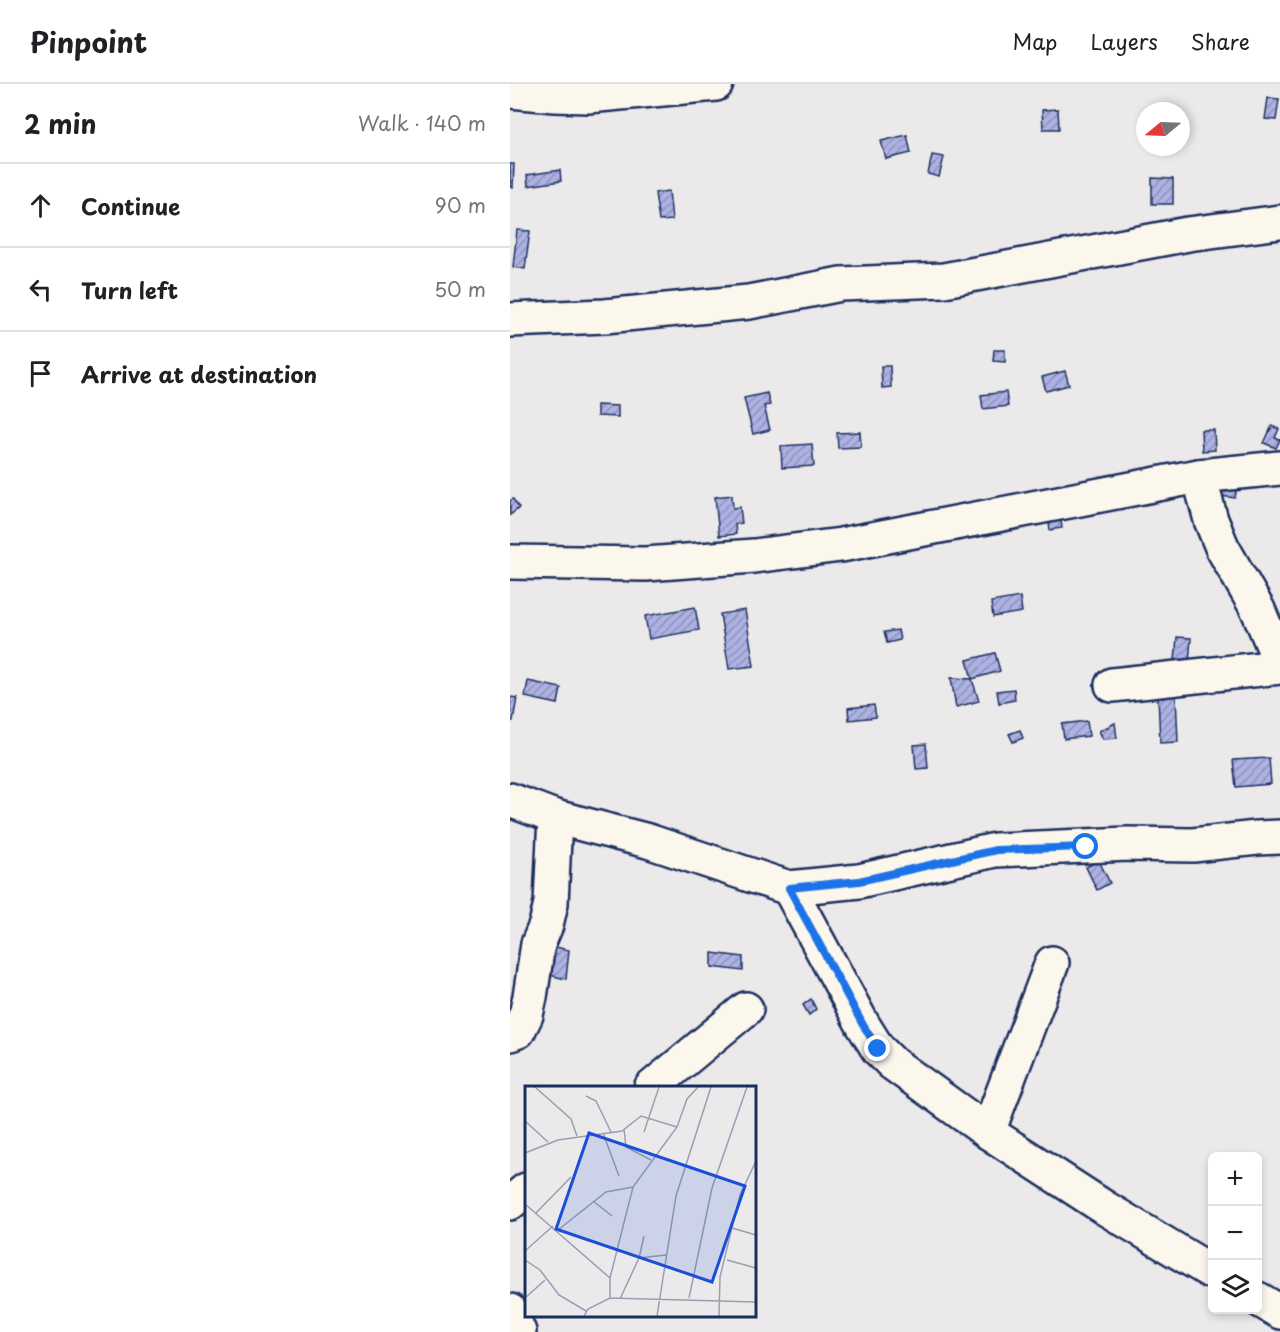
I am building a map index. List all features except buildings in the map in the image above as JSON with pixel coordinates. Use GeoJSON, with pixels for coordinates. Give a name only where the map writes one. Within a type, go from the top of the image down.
{"type":"FeatureCollection","features":[{"type":"Feature","properties":{"kind":"street"},"geometry":{"type":"LineString","coordinates":[[525,90],[588,96],[716,84]]}},
{"type":"Feature","properties":{"kind":"street"},"geometry":{"type":"LineString","coordinates":[[510,320],[605,316],[749,302],[841,284],[944,280],[1188,234],[1280,222]]}},
{"type":"Feature","properties":{"kind":"street"},"geometry":{"type":"LineString","coordinates":[[510,562],[646,564],[754,556],[841,544],[1199,476],[1280,468]]}},
{"type":"Feature","properties":{"kind":"street"},"geometry":{"type":"LineString","coordinates":[[1199,476],[1211,520],[1222,547],[1258,610],[1280,662]]}},
{"type":"Feature","properties":{"kind":"street"},"geometry":{"type":"LineString","coordinates":[[1112,685],[1280,667]]}},
{"type":"Feature","properties":{"kind":"street"},"geometry":{"type":"LineString","coordinates":[[510,800],[555,818],[648,841],[789,888],[859,881],[996,850],[1128,844],[1193,845],[1280,837]]}},
{"type":"Feature","properties":{"kind":"street"},"geometry":{"type":"LineString","coordinates":[[510,1034],[518,1031],[526,1015],[538,944],[546,925],[551,903],[555,818]]}},
{"type":"Feature","properties":{"kind":"street"},"geometry":{"type":"LineString","coordinates":[[789,888],[863,1025],[878,1049],[892,1063],[988,1132],[1106,1208],[1208,1270]]}},
{"type":"Feature","properties":{"kind":"street"},"geometry":{"type":"LineString","coordinates":[[988,1132],[1052,963]]}},
{"type":"Feature","properties":{"kind":"street"},"geometry":{"type":"LineString","coordinates":[[653,1086],[746,1009]]}},
{"type":"Feature","properties":{"kind":"street"},"geometry":{"type":"LineString","coordinates":[[510,1203],[525,1191]]}},
{"type":"Feature","properties":{"kind":"street"},"geometry":{"type":"LineString","coordinates":[[1262,1302],[1280,1312]]}},
{"type":"Feature","properties":{"kind":"street"},"geometry":{"type":"LineString","coordinates":[[510,1311],[519,1332]]}},
{"type":"Feature","properties":{"kind":"route"},"geometry":{"type":"LineString","coordinates":[[878,1049],[789,888],[859,881],[996,850],[1086,847]]}}]}
